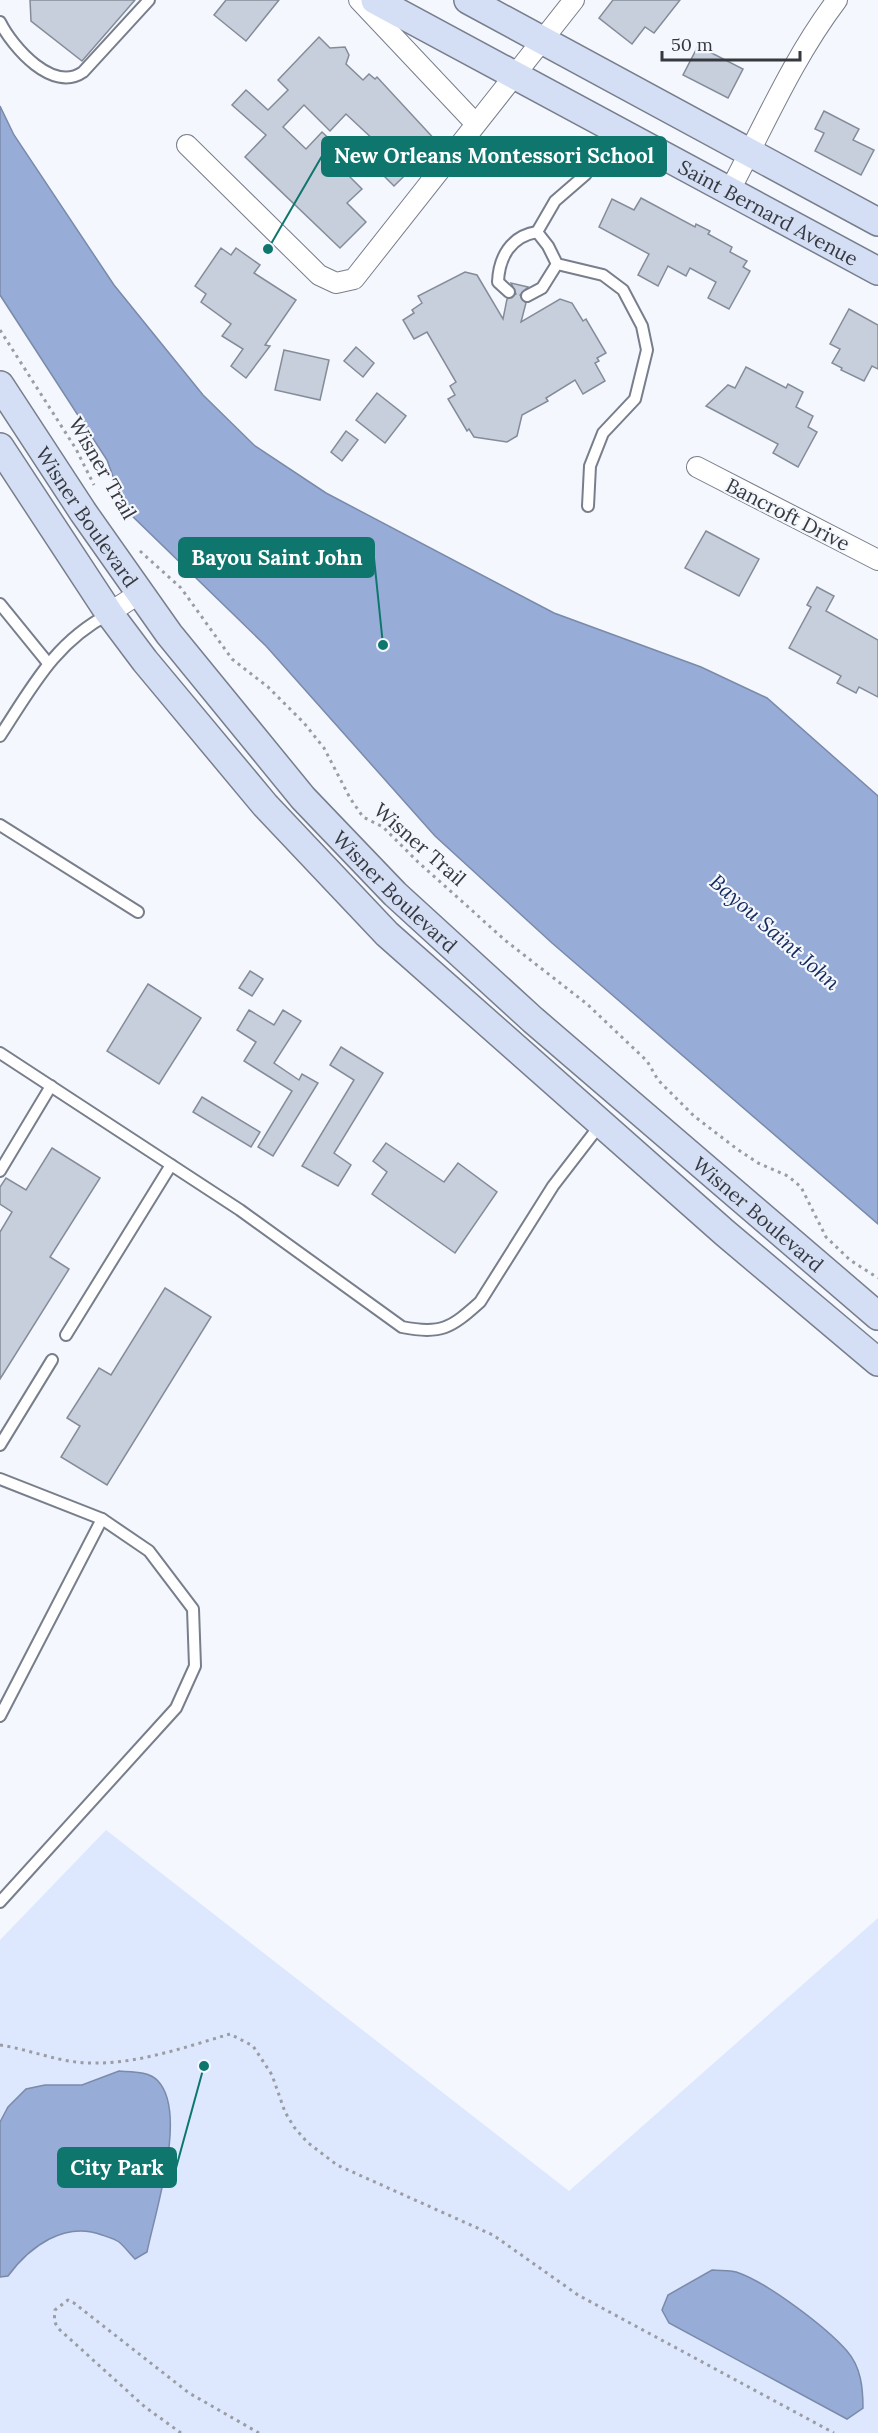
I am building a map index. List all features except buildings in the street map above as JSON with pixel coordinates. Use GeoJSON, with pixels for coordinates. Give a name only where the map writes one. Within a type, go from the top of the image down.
{"type":"FeatureCollection","features":[{"type":"Feature","properties":{"kind":"street"},"geometry":{"type":"LineString","coordinates":[[359,0],[475,123]]}},
{"type":"Feature","properties":{"kind":"street","name":"Saint Bernard Avenue"},"geometry":{"type":"LineString","coordinates":[[375,0],[878,271]]}},
{"type":"Feature","properties":{"kind":"street"},"geometry":{"type":"LineString","coordinates":[[468,0],[878,222]]}},
{"type":"Feature","properties":{"kind":"street"},"geometry":{"type":"LineString","coordinates":[[187,145],[319,275],[336,283],[354,279],[574,0]]}},
{"type":"Feature","properties":{"kind":"street"},"geometry":{"type":"LineString","coordinates":[[730,190],[795,64],[818,25],[837,0]]}},
{"type":"Feature","properties":{"kind":"street"},"geometry":{"type":"LineString","coordinates":[[620,132],[642,94]]}},
{"type":"Feature","properties":{"kind":"street","name":"Wisner Boulevard"},"geometry":{"type":"LineString","coordinates":[[0,385],[176,643],[303,798],[395,894],[533,1020],[878,1316]]}},
{"type":"Feature","properties":{"kind":"street"},"geometry":{"type":"LineString","coordinates":[[4,453],[38,443]]}},
{"type":"Feature","properties":{"kind":"street","name":"Wisner Boulevard"},"geometry":{"type":"LineString","coordinates":[[4,453],[109,614],[265,805],[387,934],[600,1124],[878,1362]]}},
{"type":"Feature","properties":{"kind":"street","name":"Bancroft Drive"},"geometry":{"type":"LineString","coordinates":[[698,467],[878,560]]}},
{"type":"Feature","properties":{"kind":"street"},"geometry":{"type":"LineString","coordinates":[[109,614],[140,593]]}},
{"type":"Feature","properties":{"kind":"lane"},"geometry":{"type":"LineString","coordinates":[[0,22],[12,42],[42,69],[59,79],[74,78],[83,72],[149,0]]}},
{"type":"Feature","properties":{"kind":"lane"},"geometry":{"type":"LineString","coordinates":[[537,232],[555,201],[585,175],[620,132]]}},
{"type":"Feature","properties":{"kind":"lane"},"geometry":{"type":"LineString","coordinates":[[537,232],[548,246],[557,264],[603,275],[623,290],[642,326],[647,350],[635,399],[603,434],[590,466],[588,506]]}},
{"type":"Feature","properties":{"kind":"lane"},"geometry":{"type":"LineString","coordinates":[[509,292],[498,282],[500,263],[507,248],[523,234],[537,232]]}},
{"type":"Feature","properties":{"kind":"lane"},"geometry":{"type":"LineString","coordinates":[[527,296],[542,288],[557,264]]}},
{"type":"Feature","properties":{"kind":"lane"},"geometry":{"type":"LineString","coordinates":[[0,604],[48,663]]}},
{"type":"Feature","properties":{"kind":"lane"},"geometry":{"type":"LineString","coordinates":[[0,736],[48,663],[82,629],[109,614]]}},
{"type":"Feature","properties":{"kind":"lane"},"geometry":{"type":"LineString","coordinates":[[0,825],[138,912]]}},
{"type":"Feature","properties":{"kind":"lane"},"geometry":{"type":"LineString","coordinates":[[0,1053],[240,1210],[402,1327],[429,1332],[444,1328],[464,1316],[480,1302],[554,1186],[600,1124]]}},
{"type":"Feature","properties":{"kind":"lane"},"geometry":{"type":"LineString","coordinates":[[0,1171],[51,1086]]}},
{"type":"Feature","properties":{"kind":"lane"},"geometry":{"type":"LineString","coordinates":[[66,1335],[171,1165]]}},
{"type":"Feature","properties":{"kind":"lane"},"geometry":{"type":"LineString","coordinates":[[0,1445],[52,1360]]}},
{"type":"Feature","properties":{"kind":"lane"},"geometry":{"type":"LineString","coordinates":[[0,1479],[102,1519],[149,1551],[194,1609],[195,1666],[176,1708],[0,1902]]}},
{"type":"Feature","properties":{"kind":"lane"},"geometry":{"type":"LineString","coordinates":[[0,1716],[102,1519]]}},
{"type":"Feature","properties":{"kind":"path","name":"Wisner Trail"},"geometry":{"type":"LineString","coordinates":[[0,330],[76,448],[98,492]]}},
{"type":"Feature","properties":{"kind":"path","name":"Wisner Trail"},"geometry":{"type":"LineString","coordinates":[[135,548],[182,588],[232,659],[268,687],[304,723],[324,748],[350,798],[363,817],[383,827],[418,862],[506,941],[587,1004],[647,1061],[658,1080],[694,1116],[751,1158],[788,1176],[801,1186],[826,1238],[850,1260],[878,1278]]}},
{"type":"Feature","properties":{"kind":"path"},"geometry":{"type":"LineString","coordinates":[[0,2045],[75,2062],[97,2063],[177,2049],[230,2034],[253,2046],[272,2075],[285,2112],[294,2127],[307,2142],[337,2165],[493,2235],[578,2295],[834,2433]]}},
{"type":"Feature","properties":{"kind":"path"},"geometry":{"type":"LineString","coordinates":[[182,2433],[145,2407],[60,2330],[55,2324],[54,2317],[55,2310],[61,2304],[68,2300],[74,2303],[189,2393],[259,2433]]}},
{"type":"Feature","properties":{"kind":"shaded area"},"geometry":{"type":"Polygon","coordinates":[[[106,1830],[569,2191],[878,1918],[878,2433],[0,2433],[0,1940],[106,1830]]]}},
{"type":"Feature","properties":{"kind":"water"},"geometry":{"type":"Polygon","coordinates":[[[0,106],[14,135],[114,285],[203,395],[255,446],[326,493],[554,613],[701,667],[767,698],[878,796],[878,1224],[552,943],[435,836],[266,646],[125,509],[107,460],[0,295],[0,106]]]}},
{"type":"Feature","properties":{"kind":"water"},"geometry":{"type":"Polygon","coordinates":[[[119,2071],[145,2074],[158,2081],[166,2096],[170,2116],[167,2164],[147,2252],[135,2259],[116,2240],[102,2235],[75,2231],[49,2239],[27,2255],[8,2276],[0,2277],[0,2122],[8,2107],[26,2089],[45,2085],[82,2085],[119,2071]]]}},
{"type":"Feature","properties":{"kind":"water"},"geometry":{"type":"Polygon","coordinates":[[[712,2270],[736,2272],[766,2286],[838,2341],[852,2357],[858,2371],[862,2385],[863,2408],[847,2419],[669,2323],[662,2310],[668,2295],[712,2270]]]}},
{"type":"Feature","properties":{"kind":"place","name":"New Orleans Montessori School"},"geometry":{"type":"Point","coordinates":[268,249]}},
{"type":"Feature","properties":{"kind":"place","name":"Bayou Saint John"},"geometry":{"type":"Point","coordinates":[383,645]}},
{"type":"Feature","properties":{"kind":"place","name":"City Park"},"geometry":{"type":"Point","coordinates":[204,2066]}}]}
